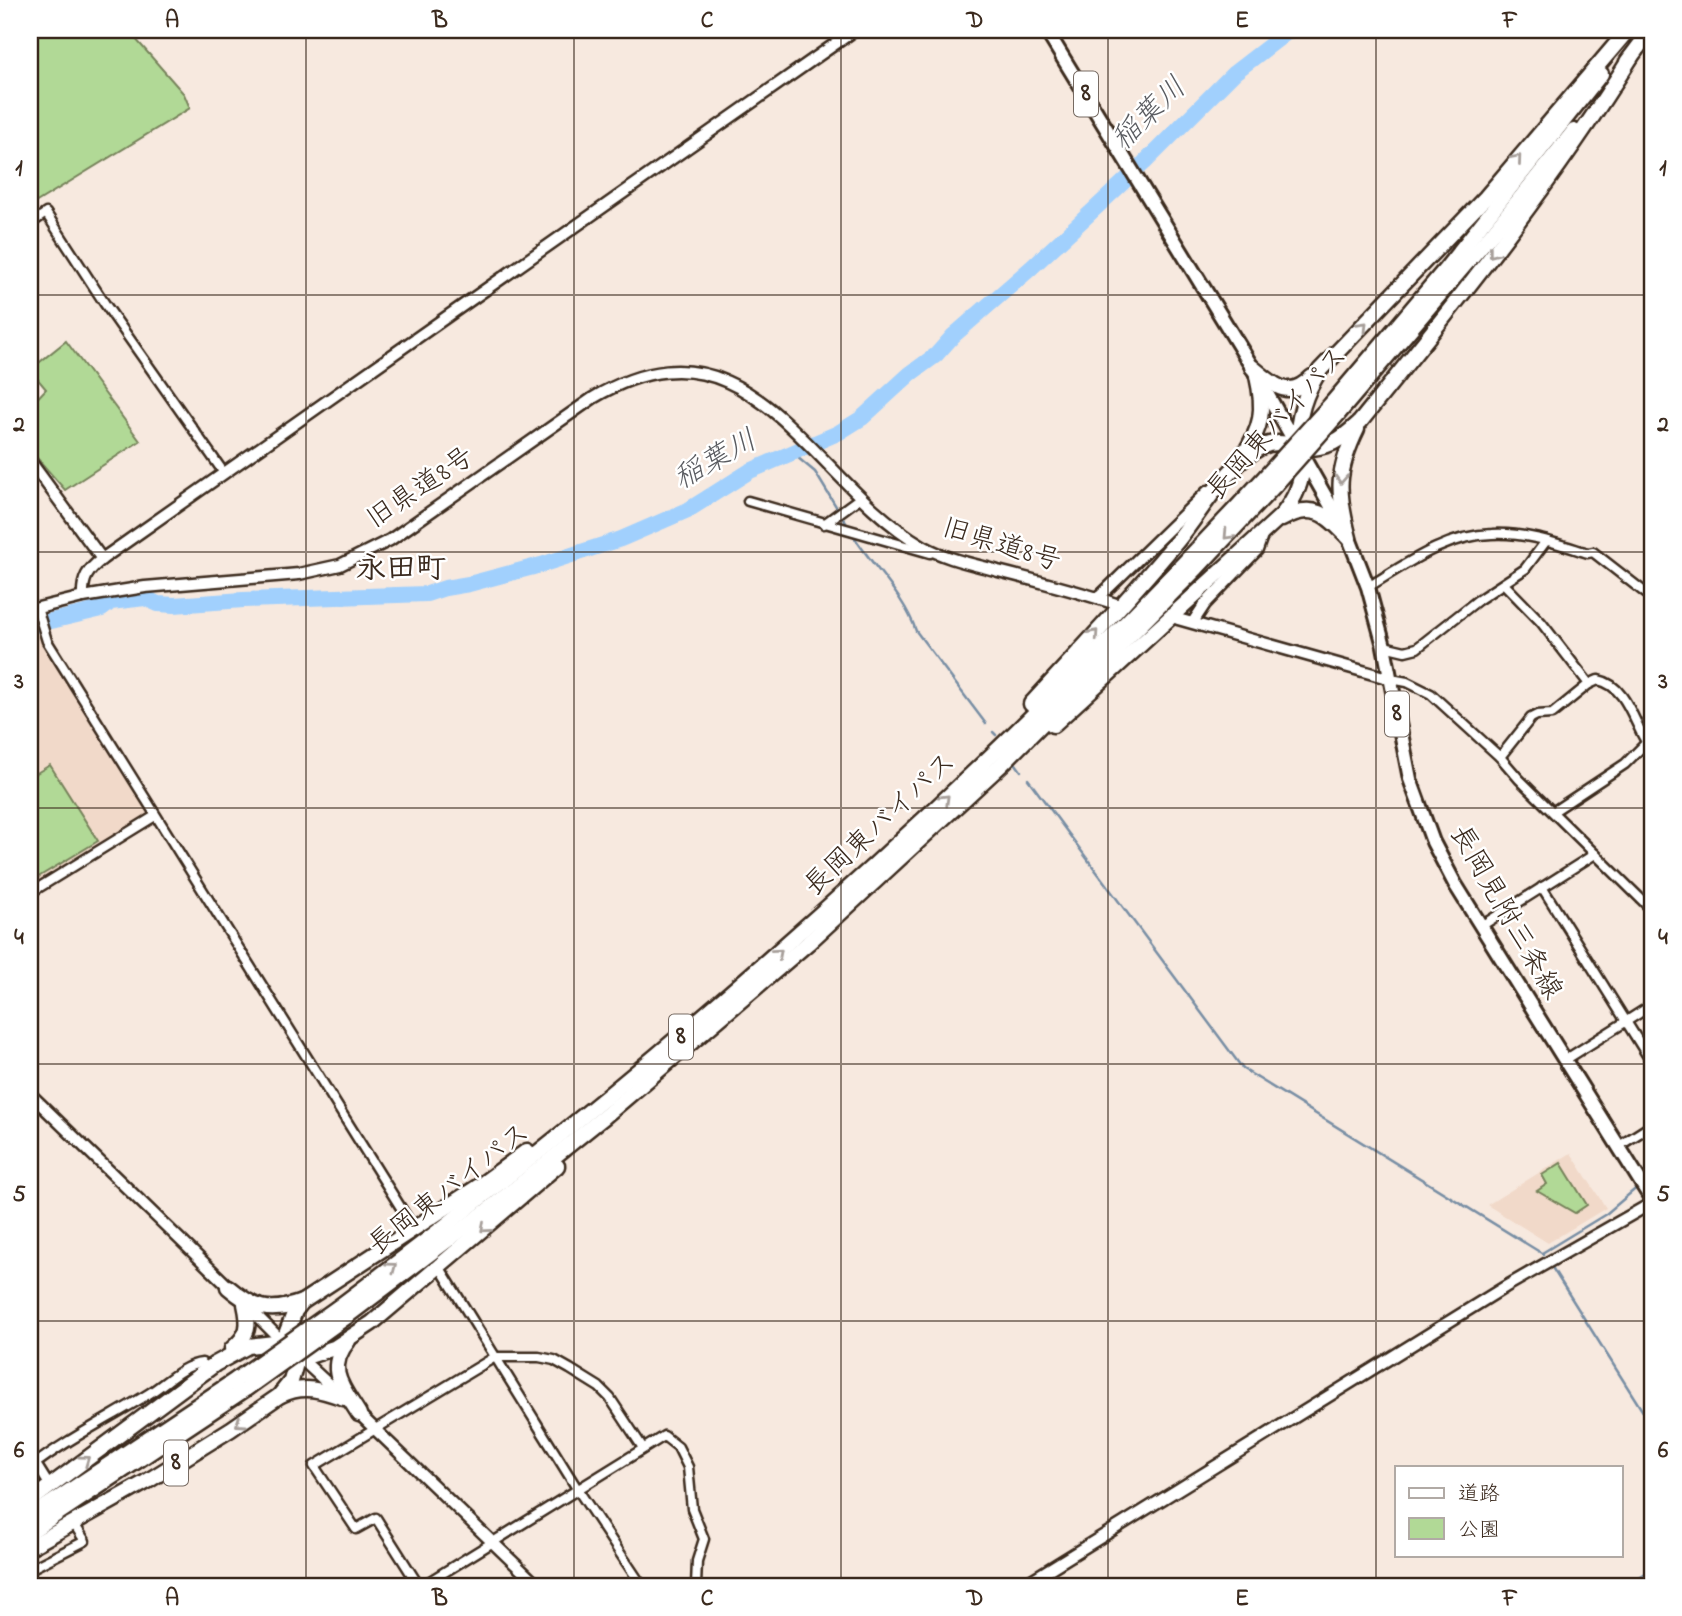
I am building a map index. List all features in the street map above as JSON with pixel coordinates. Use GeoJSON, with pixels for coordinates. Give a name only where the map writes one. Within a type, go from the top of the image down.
{"type":"FeatureCollection","features":[{"type":"Feature","properties":{"kind":"highway"},"geometry":{"type":"LineString","coordinates":[[1254,372],[1289,390],[1298,389],[1320,370],[1486,197],[1628,30]]}},
{"type":"Feature","properties":{"kind":"highway","name":"長岡東バイパス"},"geometry":{"type":"LineString","coordinates":[[1335,408],[1524,174],[1635,30]]}},
{"type":"Feature","properties":{"kind":"highway","name":"長岡東バイパス"},"geometry":{"type":"LineString","coordinates":[[30,1532],[493,1206],[701,1036],[826,927],[1003,763],[1197,568],[1270,480],[1493,232],[1651,30]]}},
{"type":"Feature","properties":{"kind":"highway"},"geometry":{"type":"LineString","coordinates":[[1225,479],[1267,444],[1281,442],[1320,449],[1342,439],[1360,422],[1565,159],[1631,57]]}},
{"type":"Feature","properties":{"kind":"highway"},"geometry":{"type":"LineString","coordinates":[[1003,763],[1046,731],[1267,531],[1290,505],[1304,467],[1298,447],[1297,424],[1305,397],[1320,370]]}},
{"type":"Feature","properties":{"kind":"highway"},"geometry":{"type":"LineString","coordinates":[[1004,743],[1023,713],[1178,540],[1256,435],[1261,422],[1262,397],[1254,372]]}},
{"type":"Feature","properties":{"kind":"highway"},"geometry":{"type":"LineString","coordinates":[[1349,538],[1344,519],[1340,475],[1344,455],[1360,422]]}},
{"type":"Feature","properties":{"kind":"highway","name":"長岡東バイパス"},"geometry":{"type":"LineString","coordinates":[[342,1312],[717,1006],[884,858],[1270,480]]}},
{"type":"Feature","properties":{"kind":"highway"},"geometry":{"type":"LineString","coordinates":[[1267,531],[1295,512],[1310,510],[1329,519],[1349,538]]}},
{"type":"Feature","properties":{"kind":"highway","name":"8"},"geometry":{"type":"LineString","coordinates":[[302,1302],[482,1184],[717,1006]]}},
{"type":"Feature","properties":{"kind":"highway","name":"8"},"geometry":{"type":"LineString","coordinates":[[30,1547],[146,1482],[279,1396],[291,1381],[298,1356],[321,1353],[349,1340],[396,1305],[571,1154],[701,1036]]}},
{"type":"Feature","properties":{"kind":"highway"},"geometry":{"type":"LineString","coordinates":[[228,1287],[244,1301],[264,1308],[282,1308],[302,1302]]}},
{"type":"Feature","properties":{"kind":"highway"},"geometry":{"type":"LineString","coordinates":[[283,1342],[295,1311],[302,1302]]}},
{"type":"Feature","properties":{"kind":"highway"},"geometry":{"type":"LineString","coordinates":[[212,1366],[247,1334],[249,1321],[245,1304]]}},
{"type":"Feature","properties":{"kind":"highway"},"geometry":{"type":"LineString","coordinates":[[349,1340],[342,1348],[336,1370],[340,1385],[359,1414]]}},
{"type":"Feature","properties":{"kind":"highway","name":"8"},"geometry":{"type":"LineString","coordinates":[[30,1501],[212,1366],[248,1346],[283,1342]]}},
{"type":"Feature","properties":{"kind":"highway","name":"長岡東バイパス"},"geometry":{"type":"LineString","coordinates":[[30,1517],[242,1384]]}},
{"type":"Feature","properties":{"kind":"highway"},"geometry":{"type":"LineString","coordinates":[[279,1396],[302,1388],[323,1390],[344,1398]]}},
{"type":"Feature","properties":{"kind":"main road","name":"長岡見附三条線"},"geometry":{"type":"LineString","coordinates":[[1046,30],[1162,217],[1349,538],[1368,587],[1384,646],[1405,761],[1422,814],[1455,884],[1652,1202]]}},
{"type":"Feature","properties":{"kind":"street"},"geometry":{"type":"LineString","coordinates":[[83,597],[82,587],[86,573],[102,559],[855,30]]}},
{"type":"Feature","properties":{"kind":"street"},"geometry":{"type":"LineString","coordinates":[[30,224],[46,213],[54,223],[105,304],[224,473]]}},
{"type":"Feature","properties":{"kind":"street","name":"旧県道8号"},"geometry":{"type":"LineString","coordinates":[[34,609],[83,597],[145,587],[299,574],[340,565],[390,540],[593,398],[627,380],[655,373],[699,373],[733,384],[760,400],[861,497],[907,536],[926,547],[961,561],[1116,604]]}},
{"type":"Feature","properties":{"kind":"street"},"geometry":{"type":"LineString","coordinates":[[30,461],[102,559]]}},
{"type":"Feature","properties":{"kind":"street"},"geometry":{"type":"LineString","coordinates":[[1098,598],[1210,488],[1225,479]]}},
{"type":"Feature","properties":{"kind":"street"},"geometry":{"type":"LineString","coordinates":[[824,524],[861,497]]}},
{"type":"Feature","properties":{"kind":"street"},"geometry":{"type":"LineString","coordinates":[[748,501],[961,561]]}},
{"type":"Feature","properties":{"kind":"street"},"geometry":{"type":"LineString","coordinates":[[1193,622],[1205,604],[1257,550],[1267,531]]}},
{"type":"Feature","properties":{"kind":"street"},"geometry":{"type":"LineString","coordinates":[[1368,587],[1449,542],[1492,534],[1546,541],[1588,553],[1593,552],[1652,598]]}},
{"type":"Feature","properties":{"kind":"street"},"geometry":{"type":"LineString","coordinates":[[1384,646],[1410,651],[1525,569],[1546,541]]}},
{"type":"Feature","properties":{"kind":"street"},"geometry":{"type":"LineString","coordinates":[[1504,584],[1541,622],[1589,684]]}},
{"type":"Feature","properties":{"kind":"street"},"geometry":{"type":"LineString","coordinates":[[34,609],[47,641],[411,1224]]}},
{"type":"Feature","properties":{"kind":"street"},"geometry":{"type":"LineString","coordinates":[[1178,619],[1407,682],[1431,694],[1500,757],[1652,910]]}},
{"type":"Feature","properties":{"kind":"street"},"geometry":{"type":"LineString","coordinates":[[1500,757],[1531,718],[1552,714],[1589,684],[1598,680],[1611,685],[1633,711],[1649,746],[1553,811]]}},
{"type":"Feature","properties":{"kind":"street"},"geometry":{"type":"LineString","coordinates":[[1644,733],[1652,725]]}},
{"type":"Feature","properties":{"kind":"street"},"geometry":{"type":"LineString","coordinates":[[30,893],[155,816]]}},
{"type":"Feature","properties":{"kind":"street"},"geometry":{"type":"LineString","coordinates":[[1481,926],[1595,854]]}},
{"type":"Feature","properties":{"kind":"street"},"geometry":{"type":"LineString","coordinates":[[1542,887],[1652,1063]]}},
{"type":"Feature","properties":{"kind":"street"},"geometry":{"type":"LineString","coordinates":[[1565,1060],[1652,1005]]}},
{"type":"Feature","properties":{"kind":"street"},"geometry":{"type":"LineString","coordinates":[[30,1094],[283,1342],[538,1586]]}},
{"type":"Feature","properties":{"kind":"street"},"geometry":{"type":"LineString","coordinates":[[1619,1146],[1652,1125]]}},
{"type":"Feature","properties":{"kind":"street"},"geometry":{"type":"LineString","coordinates":[[1021,1586],[1505,1287],[1652,1202]]}},
{"type":"Feature","properties":{"kind":"street"},"geometry":{"type":"LineString","coordinates":[[442,1271],[578,1490],[642,1586]]}},
{"type":"Feature","properties":{"kind":"street"},"geometry":{"type":"LineString","coordinates":[[643,1448],[610,1398],[599,1387],[570,1369],[554,1360],[540,1357],[495,1357],[314,1466],[356,1529],[376,1518],[421,1586],[664,1436],[678,1447],[688,1467],[692,1509],[704,1539],[695,1586]]}},
{"type":"Feature","properties":{"kind":"street"},"geometry":{"type":"LineString","coordinates":[[46,1480],[33,1466],[188,1368],[202,1363],[212,1366]]}},
{"type":"Feature","properties":{"kind":"street"},"geometry":{"type":"LineString","coordinates":[[30,1569],[85,1541],[76,1527]]}},
{"type":"Feature","properties":{"kind":"shaded area"},"geometry":{"type":"Polygon","coordinates":[[[37,632],[148,812],[146,817],[30,888],[30,634],[37,632]]]}},
{"type":"Feature","properties":{"kind":"shaded area"},"geometry":{"type":"Polygon","coordinates":[[[1571,1153],[1606,1208],[1548,1243],[1487,1205],[1571,1153]]]}},
{"type":"Feature","properties":{"kind":"green space"},"geometry":{"type":"Polygon","coordinates":[[[30,30],[128,30],[184,94],[190,108],[30,206],[30,30]]]}},
{"type":"Feature","properties":{"kind":"green space"},"geometry":{"type":"Polygon","coordinates":[[[66,341],[140,441],[65,490],[30,450],[30,406],[46,389],[30,370],[66,341]]]}},
{"type":"Feature","properties":{"kind":"green space"},"geometry":{"type":"Polygon","coordinates":[[[50,765],[98,841],[30,882],[30,777],[50,765]]]}},
{"type":"Feature","properties":{"kind":"green space"},"geometry":{"type":"Polygon","coordinates":[[[1561,1163],[1587,1205],[1575,1213],[1537,1191],[1547,1184],[1542,1175],[1561,1163]]]}},
{"type":"Feature","properties":{"kind":"waterway","name":"稲葉川"},"geometry":{"type":"LineString","coordinates":[[30,626],[102,609],[111,602],[145,598],[158,604],[174,605],[427,594],[541,565],[621,539],[688,510],[750,471],[838,433],[862,418],[1031,268],[1144,163],[1234,73],[1290,30]]}},
{"type":"Feature","properties":{"kind":"waterway"},"geometry":{"type":"LineString","coordinates":[[791,452],[815,472],[848,526]]}},
{"type":"Feature","properties":{"kind":"waterway"},"geometry":{"type":"LineString","coordinates":[[851,532],[904,605],[916,631],[986,724]]}},
{"type":"Feature","properties":{"kind":"waterway"},"geometry":{"type":"LineString","coordinates":[[993,732],[996,735]]}},
{"type":"Feature","properties":{"kind":"waterway"},"geometry":{"type":"LineString","coordinates":[[1016,764],[1021,771]]}},
{"type":"Feature","properties":{"kind":"waterway"},"geometry":{"type":"LineString","coordinates":[[1028,779],[1243,1069],[1543,1254]]}},
{"type":"Feature","properties":{"kind":"waterway"},"geometry":{"type":"LineString","coordinates":[[1645,1181],[1652,1174]]}},
{"type":"Feature","properties":{"kind":"waterway"},"geometry":{"type":"LineString","coordinates":[[1542,1253],[1606,1214],[1640,1185]]}},
{"type":"Feature","properties":{"kind":"waterway"},"geometry":{"type":"LineString","coordinates":[[1553,1269],[1652,1426]]}},
{"type":"Feature","properties":{"kind":"waterway"},"geometry":{"type":"LineString","coordinates":[[1625,1586],[1652,1569]]}},
{"type":"Feature","properties":{"kind":"district","name":"永田町"},"geometry":{"type":"Point","coordinates":[401,570]}}]}
